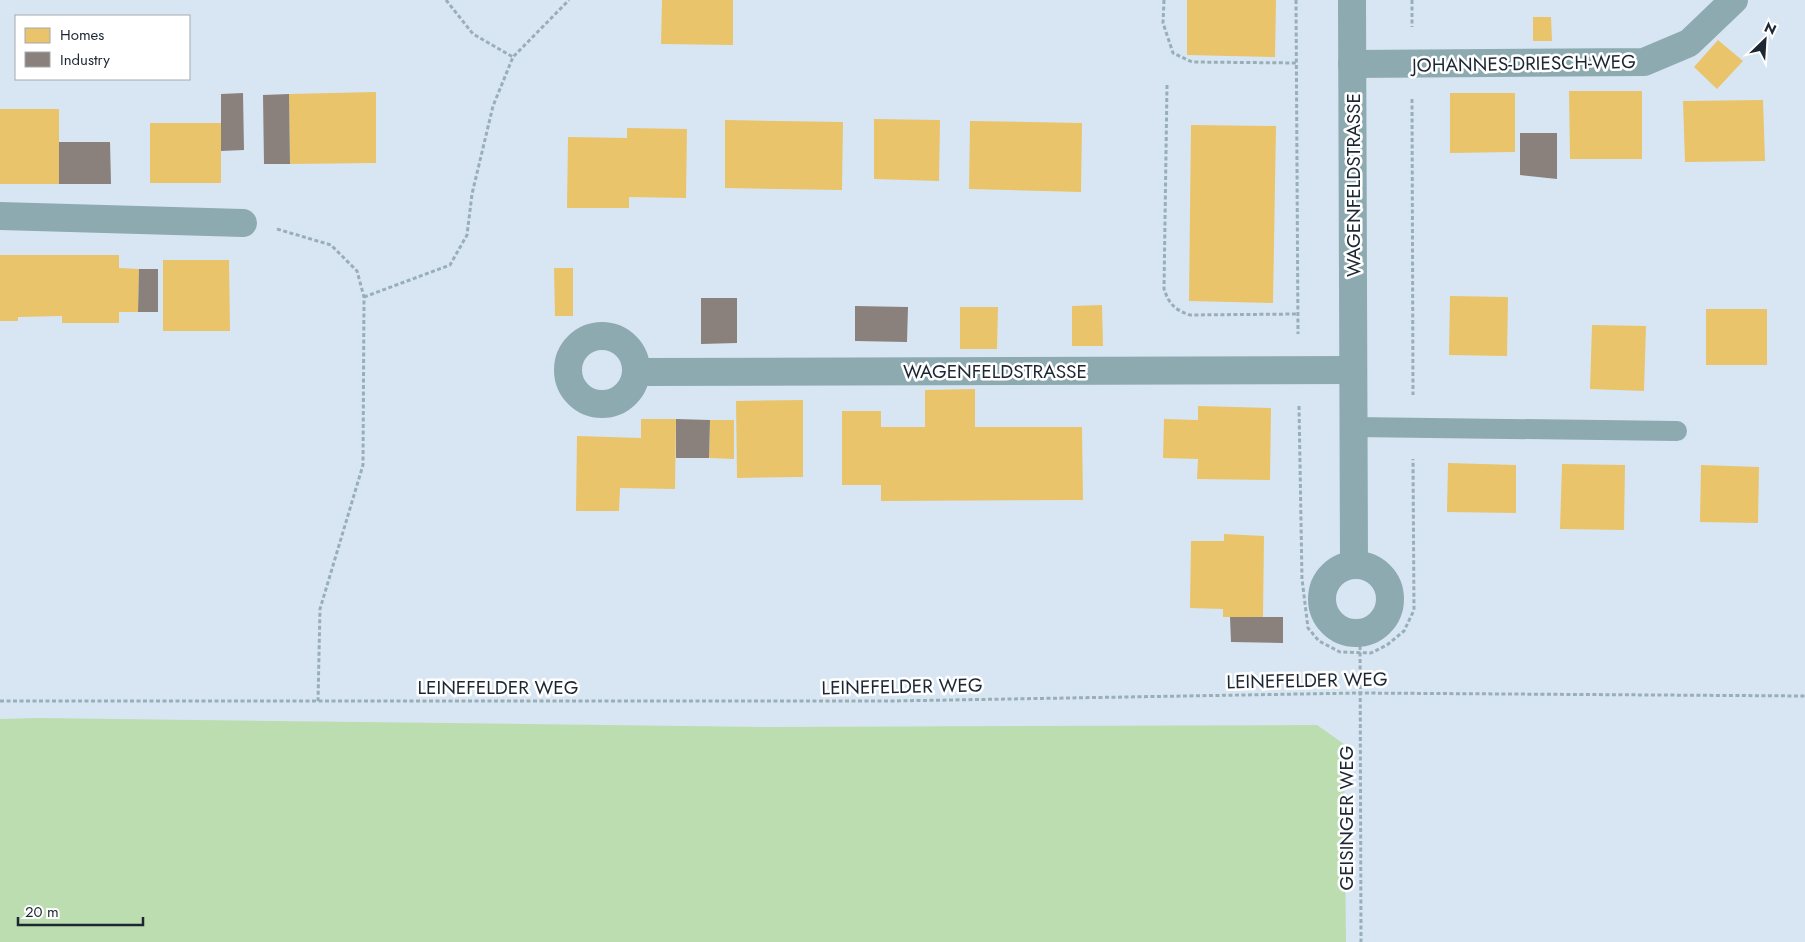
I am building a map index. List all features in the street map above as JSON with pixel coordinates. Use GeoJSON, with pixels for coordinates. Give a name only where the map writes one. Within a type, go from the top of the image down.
{"type":"FeatureCollection","features":[{"type":"Feature","properties":{"kind":"street","name":"WAGENFELDSTRASSE"},"geometry":{"type":"LineString","coordinates":[[1352,0],[1354,564]]}},
{"type":"Feature","properties":{"kind":"street","name":"JOHANNES-DRIESCH-WEG"},"geometry":{"type":"LineString","coordinates":[[1352,64],[1644,62],[1689,43],[1734,0]]}},
{"type":"Feature","properties":{"kind":"street"},"geometry":{"type":"LineString","coordinates":[[0,216],[244,223]]}},
{"type":"Feature","properties":{"kind":"street","name":"WAGENFELDSTRASSE"},"geometry":{"type":"LineString","coordinates":[[636,372],[1354,370]]}},
{"type":"Feature","properties":{"kind":"street"},"geometry":{"type":"LineString","coordinates":[[1354,564],[1372,568],[1380,574],[1389,591],[1390,600],[1388,610],[1360,643],[1349,633],[1338,629],[1330,622],[1321,602],[1326,581],[1334,572],[1354,564]]}},
{"type":"Feature","properties":{"kind":"lane"},"geometry":{"type":"LineString","coordinates":[[1354,427],[1677,431]]}},
{"type":"Feature","properties":{"kind":"path"},"geometry":{"type":"LineString","coordinates":[[446,0],[473,34],[513,57]]}},
{"type":"Feature","properties":{"kind":"path"},"geometry":{"type":"LineString","coordinates":[[364,297],[450,265],[467,235],[472,194],[493,106],[513,57],[569,0]]}},
{"type":"Feature","properties":{"kind":"path"},"geometry":{"type":"LineString","coordinates":[[1164,0],[1163,23],[1173,53],[1179,56],[1192,62],[1297,63]]}},
{"type":"Feature","properties":{"kind":"path"},"geometry":{"type":"LineString","coordinates":[[1360,643],[1371,653],[1387,645],[1404,631],[1414,610],[1412,0]]}},
{"type":"Feature","properties":{"kind":"path"},"geometry":{"type":"LineString","coordinates":[[1167,85],[1164,289],[1168,301],[1178,311],[1190,315],[1298,314]]}},
{"type":"Feature","properties":{"kind":"path"},"geometry":{"type":"LineString","coordinates":[[244,223],[278,229],[331,246],[357,272],[364,297],[363,465],[320,609],[318,701]]}},
{"type":"Feature","properties":{"kind":"path","name":"GEISINGER WEG"},"geometry":{"type":"LineString","coordinates":[[1360,643],[1361,942]]}},
{"type":"Feature","properties":{"kind":"path","name":"LEINEFELDER WEG"},"geometry":{"type":"LineString","coordinates":[[0,701],[892,701],[1359,693],[1805,696]]}},
{"type":"Feature","properties":{"kind":"green space"},"geometry":{"type":"Polygon","coordinates":[[[0,719],[769,727],[1317,725],[1344,744],[1346,942],[0,942],[0,719]]]}},
{"type":"Feature","properties":{"kind":"building: Homes"},"geometry":{"type":"Polygon","coordinates":[[[662,0],[733,0],[733,45],[661,44],[662,0]]]}},
{"type":"Feature","properties":{"kind":"building: Homes"},"geometry":{"type":"Polygon","coordinates":[[[1187,0],[1276,0],[1275,57],[1187,55],[1187,0]]]}},
{"type":"Feature","properties":{"kind":"building: Homes"},"geometry":{"type":"Polygon","coordinates":[[[1533,17],[1551,17],[1552,41],[1533,41],[1533,17]]]}},
{"type":"Feature","properties":{"kind":"building: Homes"},"geometry":{"type":"Polygon","coordinates":[[[1718,40],[1743,61],[1717,89],[1694,67],[1718,40]]]}},
{"type":"Feature","properties":{"kind":"building: Homes"},"geometry":{"type":"Polygon","coordinates":[[[1569,91],[1642,91],[1642,159],[1570,159],[1569,91]]]}},
{"type":"Feature","properties":{"kind":"building: Homes"},"geometry":{"type":"Polygon","coordinates":[[[376,92],[376,163],[290,164],[289,94],[376,92]]]}},
{"type":"Feature","properties":{"kind":"building: Homes"},"geometry":{"type":"Polygon","coordinates":[[[1450,93],[1515,93],[1515,152],[1450,153],[1450,93]]]}},
{"type":"Feature","properties":{"kind":"building: Homes"},"geometry":{"type":"Polygon","coordinates":[[[1763,100],[1765,161],[1685,162],[1683,101],[1763,100]]]}},
{"type":"Feature","properties":{"kind":"building: Homes"},"geometry":{"type":"Polygon","coordinates":[[[0,109],[59,109],[59,184],[0,184],[0,109]]]}},
{"type":"Feature","properties":{"kind":"building: Homes"},"geometry":{"type":"Polygon","coordinates":[[[874,119],[940,120],[939,181],[874,179],[874,119]]]}},
{"type":"Feature","properties":{"kind":"building: Homes"},"geometry":{"type":"Polygon","coordinates":[[[725,120],[843,122],[842,190],[725,188],[725,120]]]}},
{"type":"Feature","properties":{"kind":"building: Homes"},"geometry":{"type":"Polygon","coordinates":[[[970,121],[1082,123],[1081,192],[969,189],[970,121]]]}},
{"type":"Feature","properties":{"kind":"building: Homes"},"geometry":{"type":"Polygon","coordinates":[[[150,123],[221,123],[221,183],[150,183],[150,123]]]}},
{"type":"Feature","properties":{"kind":"building: Homes"},"geometry":{"type":"Polygon","coordinates":[[[1191,125],[1276,126],[1273,303],[1189,301],[1191,125]]]}},
{"type":"Feature","properties":{"kind":"building: Homes"},"geometry":{"type":"Polygon","coordinates":[[[627,128],[687,129],[686,198],[629,197],[629,208],[567,208],[568,137],[627,138],[627,128]]]}},
{"type":"Feature","properties":{"kind":"building: Homes"},"geometry":{"type":"Polygon","coordinates":[[[0,255],[119,255],[119,268],[139,269],[138,312],[119,312],[119,323],[62,323],[62,316],[18,317],[18,321],[0,321],[0,255]]]}},
{"type":"Feature","properties":{"kind":"building: Homes"},"geometry":{"type":"Polygon","coordinates":[[[163,260],[229,260],[230,331],[163,331],[163,260]]]}},
{"type":"Feature","properties":{"kind":"building: Homes"},"geometry":{"type":"Polygon","coordinates":[[[554,268],[573,268],[573,316],[555,316],[554,268]]]}},
{"type":"Feature","properties":{"kind":"building: Homes"},"geometry":{"type":"Polygon","coordinates":[[[1450,296],[1508,297],[1507,356],[1449,355],[1450,296]]]}},
{"type":"Feature","properties":{"kind":"building: Homes"},"geometry":{"type":"Polygon","coordinates":[[[1102,305],[1103,346],[1072,346],[1072,306],[1102,305]]]}},
{"type":"Feature","properties":{"kind":"building: Homes"},"geometry":{"type":"Polygon","coordinates":[[[960,307],[998,307],[997,349],[960,349],[960,307]]]}},
{"type":"Feature","properties":{"kind":"building: Homes"},"geometry":{"type":"Polygon","coordinates":[[[1706,309],[1767,309],[1767,365],[1706,365],[1706,309]]]}},
{"type":"Feature","properties":{"kind":"building: Homes"},"geometry":{"type":"Polygon","coordinates":[[[1592,325],[1646,326],[1644,391],[1590,389],[1592,325]]]}},
{"type":"Feature","properties":{"kind":"building: Homes"},"geometry":{"type":"Polygon","coordinates":[[[975,389],[975,427],[1082,427],[1083,500],[881,501],[881,485],[842,485],[842,411],[881,411],[881,427],[925,427],[925,390],[975,389]]]}},
{"type":"Feature","properties":{"kind":"building: Homes"},"geometry":{"type":"Polygon","coordinates":[[[803,400],[803,477],[737,478],[736,401],[803,400]]]}},
{"type":"Feature","properties":{"kind":"building: Homes"},"geometry":{"type":"Polygon","coordinates":[[[1198,406],[1271,408],[1270,480],[1197,479],[1198,459],[1163,458],[1164,419],[1198,420],[1198,406]]]}},
{"type":"Feature","properties":{"kind":"building: Homes"},"geometry":{"type":"Polygon","coordinates":[[[641,419],[676,419],[675,489],[620,488],[619,511],[576,511],[577,436],[641,438],[641,419]]]}},
{"type":"Feature","properties":{"kind":"building: Homes"},"geometry":{"type":"Polygon","coordinates":[[[710,420],[734,420],[734,459],[709,458],[710,420]]]}},
{"type":"Feature","properties":{"kind":"building: Homes"},"geometry":{"type":"Polygon","coordinates":[[[1448,463],[1516,465],[1516,513],[1447,512],[1448,463]]]}},
{"type":"Feature","properties":{"kind":"building: Homes"},"geometry":{"type":"Polygon","coordinates":[[[1562,464],[1625,465],[1624,530],[1560,529],[1562,464]]]}},
{"type":"Feature","properties":{"kind":"building: Homes"},"geometry":{"type":"Polygon","coordinates":[[[1701,465],[1759,467],[1758,523],[1700,522],[1701,465]]]}},
{"type":"Feature","properties":{"kind":"building: Homes"},"geometry":{"type":"Polygon","coordinates":[[[1224,534],[1264,536],[1263,617],[1223,617],[1223,609],[1190,608],[1191,541],[1224,541],[1224,534]]]}},
{"type":"Feature","properties":{"kind":"building: Industry"},"geometry":{"type":"Polygon","coordinates":[[[243,93],[244,150],[221,151],[221,94],[243,93]]]}},
{"type":"Feature","properties":{"kind":"building: Industry"},"geometry":{"type":"Polygon","coordinates":[[[289,94],[290,164],[264,164],[263,95],[289,94]]]}},
{"type":"Feature","properties":{"kind":"building: Industry"},"geometry":{"type":"Polygon","coordinates":[[[1520,133],[1557,133],[1557,179],[1520,175],[1520,133]]]}},
{"type":"Feature","properties":{"kind":"building: Industry"},"geometry":{"type":"Polygon","coordinates":[[[59,142],[110,142],[111,184],[59,184],[59,142]]]}},
{"type":"Feature","properties":{"kind":"building: Industry"},"geometry":{"type":"Polygon","coordinates":[[[139,269],[158,269],[158,312],[138,312],[139,269]]]}},
{"type":"Feature","properties":{"kind":"building: Industry"},"geometry":{"type":"Polygon","coordinates":[[[701,298],[737,298],[737,343],[701,344],[701,298]]]}},
{"type":"Feature","properties":{"kind":"building: Industry"},"geometry":{"type":"Polygon","coordinates":[[[855,306],[908,307],[907,342],[855,341],[855,306]]]}},
{"type":"Feature","properties":{"kind":"building: Industry"},"geometry":{"type":"Polygon","coordinates":[[[676,419],[710,420],[709,458],[676,458],[676,419]]]}},
{"type":"Feature","properties":{"kind":"building: Industry"},"geometry":{"type":"Polygon","coordinates":[[[1230,617],[1283,617],[1283,643],[1231,642],[1230,617]]]}}]}
